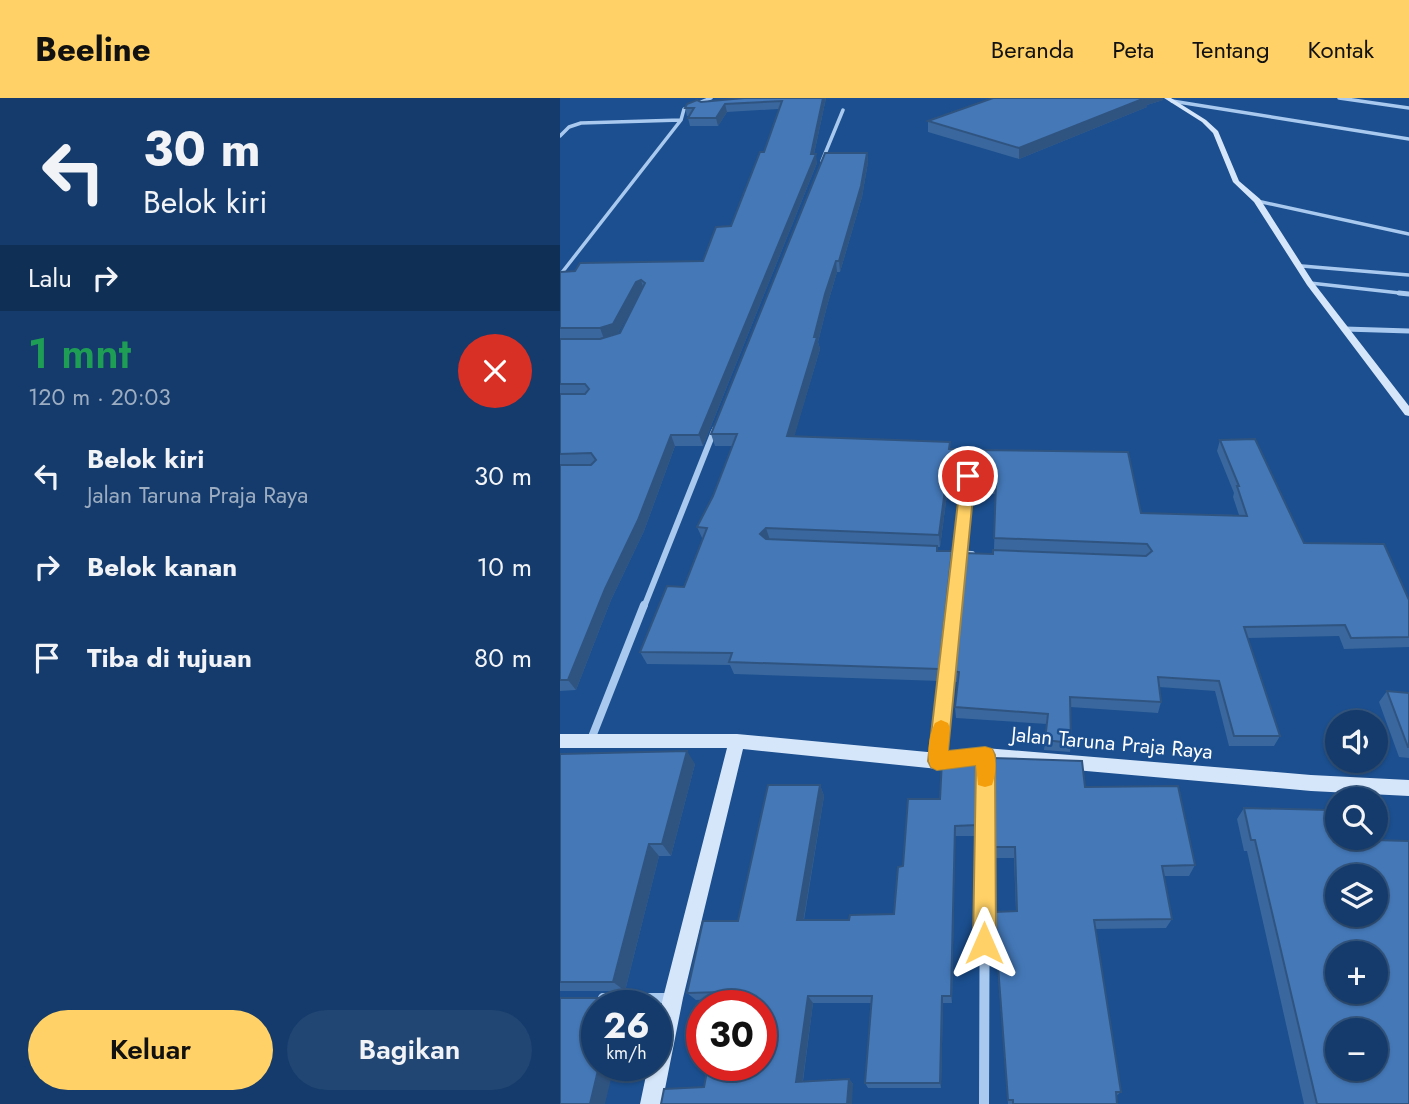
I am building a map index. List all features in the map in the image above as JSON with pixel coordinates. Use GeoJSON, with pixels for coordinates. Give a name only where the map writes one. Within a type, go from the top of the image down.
{"type":"FeatureCollection","features":[{"type":"Feature","properties":{"kind":"street"},"geometry":{"type":"LineString","coordinates":[[560,275],[681,120],[684,110],[711,98]]}},
{"type":"Feature","properties":{"kind":"street"},"geometry":{"type":"LineString","coordinates":[[1339,98],[1409,108]]}},
{"type":"Feature","properties":{"kind":"street"},"geometry":{"type":"LineString","coordinates":[[1170,99],[1409,139]]}},
{"type":"Feature","properties":{"kind":"street"},"geometry":{"type":"LineString","coordinates":[[1170,99],[1211,126],[1236,182],[1257,201],[1310,283],[1409,413]]}},
{"type":"Feature","properties":{"kind":"street"},"geometry":{"type":"LineString","coordinates":[[692,106],[717,104]]}},
{"type":"Feature","properties":{"kind":"street"},"geometry":{"type":"LineString","coordinates":[[818,173],[843,110]]}},
{"type":"Feature","properties":{"kind":"street"},"geometry":{"type":"LineString","coordinates":[[560,136],[569,127],[581,123],[681,120]]}},
{"type":"Feature","properties":{"kind":"street"},"geometry":{"type":"LineString","coordinates":[[1257,201],[1409,234]]}},
{"type":"Feature","properties":{"kind":"street"},"geometry":{"type":"LineString","coordinates":[[1301,266],[1409,275]]}},
{"type":"Feature","properties":{"kind":"street"},"geometry":{"type":"LineString","coordinates":[[1310,283],[1409,294]]}},
{"type":"Feature","properties":{"kind":"street"},"geometry":{"type":"LineString","coordinates":[[1345,329],[1409,331]]}},
{"type":"Feature","properties":{"kind":"street"},"geometry":{"type":"LineString","coordinates":[[1399,400],[1409,400]]}},
{"type":"Feature","properties":{"kind":"street"},"geometry":{"type":"LineString","coordinates":[[590,743],[718,421]]}},
{"type":"Feature","properties":{"kind":"street"},"geometry":{"type":"LineString","coordinates":[[957,449],[984,450]]}},
{"type":"Feature","properties":{"kind":"street"},"geometry":{"type":"LineString","coordinates":[[937,761],[971,450]]}},
{"type":"Feature","properties":{"kind":"street"},"geometry":{"type":"LineString","coordinates":[[933,552],[986,555]]}},
{"type":"Feature","properties":{"kind":"street","name":"Jalan Taruna Praja Raya"},"geometry":{"type":"LineString","coordinates":[[560,741],[737,741],[937,761],[985,755],[1311,783],[1409,788]]}},
{"type":"Feature","properties":{"kind":"street"},"geometry":{"type":"LineString","coordinates":[[651,1104],[673,998],[737,741]]}},
{"type":"Feature","properties":{"kind":"street"},"geometry":{"type":"LineString","coordinates":[[984,1104],[985,755]]}},
{"type":"Feature","properties":{"kind":"building"},"geometry":{"type":"Polygon","coordinates":[[[744,98],[823,98],[811,154],[816,154],[699,435],[671,435],[638,520],[605,589],[568,680],[560,680],[560,465],[591,465],[596,460],[591,453],[560,454],[560,394],[585,394],[589,389],[585,384],[560,384],[560,339],[600,339],[620,333],[645,283],[641,280],[636,282],[613,324],[600,328],[560,328],[560,272],[575,271],[580,263],[703,261],[716,227],[731,226],[760,152],[764,152],[782,101],[725,104],[716,118],[688,118],[694,108],[685,108],[687,104],[697,100],[701,102],[744,98]]]}},
{"type":"Feature","properties":{"kind":"building"},"geometry":{"type":"Polygon","coordinates":[[[993,98],[1145,98],[1019,148],[928,121],[993,98]]]}},
{"type":"Feature","properties":{"kind":"building"},"geometry":{"type":"Polygon","coordinates":[[[825,153],[867,153],[861,186],[839,261],[836,261],[825,294],[814,337],[817,337],[787,436],[950,442],[949,449],[964,449],[960,482],[946,482],[939,535],[766,528],[760,534],[766,539],[937,546],[937,551],[952,551],[939,669],[729,662],[732,653],[640,652],[667,586],[684,587],[707,528],[697,527],[713,496],[737,434],[711,434],[825,153]]]}},
{"type":"Feature","properties":{"kind":"building"},"geometry":{"type":"Polygon","coordinates":[[[1255,439],[1304,543],[1384,544],[1409,600],[1409,637],[1351,638],[1345,625],[1244,627],[1280,736],[1234,736],[1219,681],[1158,677],[1161,702],[1070,697],[1071,743],[1045,740],[1048,714],[955,707],[959,672],[952,671],[964,553],[993,554],[993,550],[1146,556],[1152,551],[1147,544],[994,538],[996,483],[972,483],[975,450],[1128,452],[1141,513],[1247,516],[1239,486],[1220,440],[1255,439]]]}},
{"type":"Feature","properties":{"kind":"building"},"geometry":{"type":"Polygon","coordinates":[[[1387,691],[1409,693],[1409,747],[1408,747],[1387,691]]]}},
{"type":"Feature","properties":{"kind":"building"},"geometry":{"type":"Polygon","coordinates":[[[687,751],[662,844],[649,844],[613,982],[560,982],[560,754],[687,751]]]}},
{"type":"Feature","properties":{"kind":"building"},"geometry":{"type":"Polygon","coordinates":[[[960,757],[978,759],[977,825],[955,826],[951,996],[942,996],[940,1083],[865,1083],[872,996],[808,996],[796,1082],[849,1079],[847,1104],[661,1104],[664,1089],[704,1087],[705,1081],[777,1081],[777,990],[688,990],[703,921],[738,921],[768,785],[820,785],[797,920],[849,920],[850,915],[894,914],[898,867],[903,866],[908,799],[940,799],[942,760],[960,757]]]}},
{"type":"Feature","properties":{"kind":"building"},"geometry":{"type":"Polygon","coordinates":[[[992,758],[1082,761],[1085,787],[1178,786],[1195,865],[1162,866],[1172,919],[1094,920],[1121,1092],[1116,1092],[1117,1104],[1013,1104],[1013,1100],[1008,1100],[994,912],[1017,911],[1015,847],[993,847],[992,758]]]}},
{"type":"Feature","properties":{"kind":"building"},"geometry":{"type":"Polygon","coordinates":[[[1244,808],[1325,810],[1325,850],[1388,850],[1388,840],[1409,841],[1409,1104],[1317,1104],[1255,840],[1251,840],[1244,808]]]}},
{"type":"Feature","properties":{"kind":"building"},"geometry":{"type":"Polygon","coordinates":[[[560,998],[581,998],[581,1081],[595,1081],[590,1104],[560,1104],[560,998]]]}},
{"type":"Feature","properties":{"kind":"slow traffic"},"geometry":{"type":"LineString","coordinates":[[941,728],[937,761],[985,755],[985,778]]}},
{"type":"Feature","properties":{"kind":"route"},"geometry":{"type":"LineString","coordinates":[[968,476],[937,761],[985,755],[984,943]]}}]}
